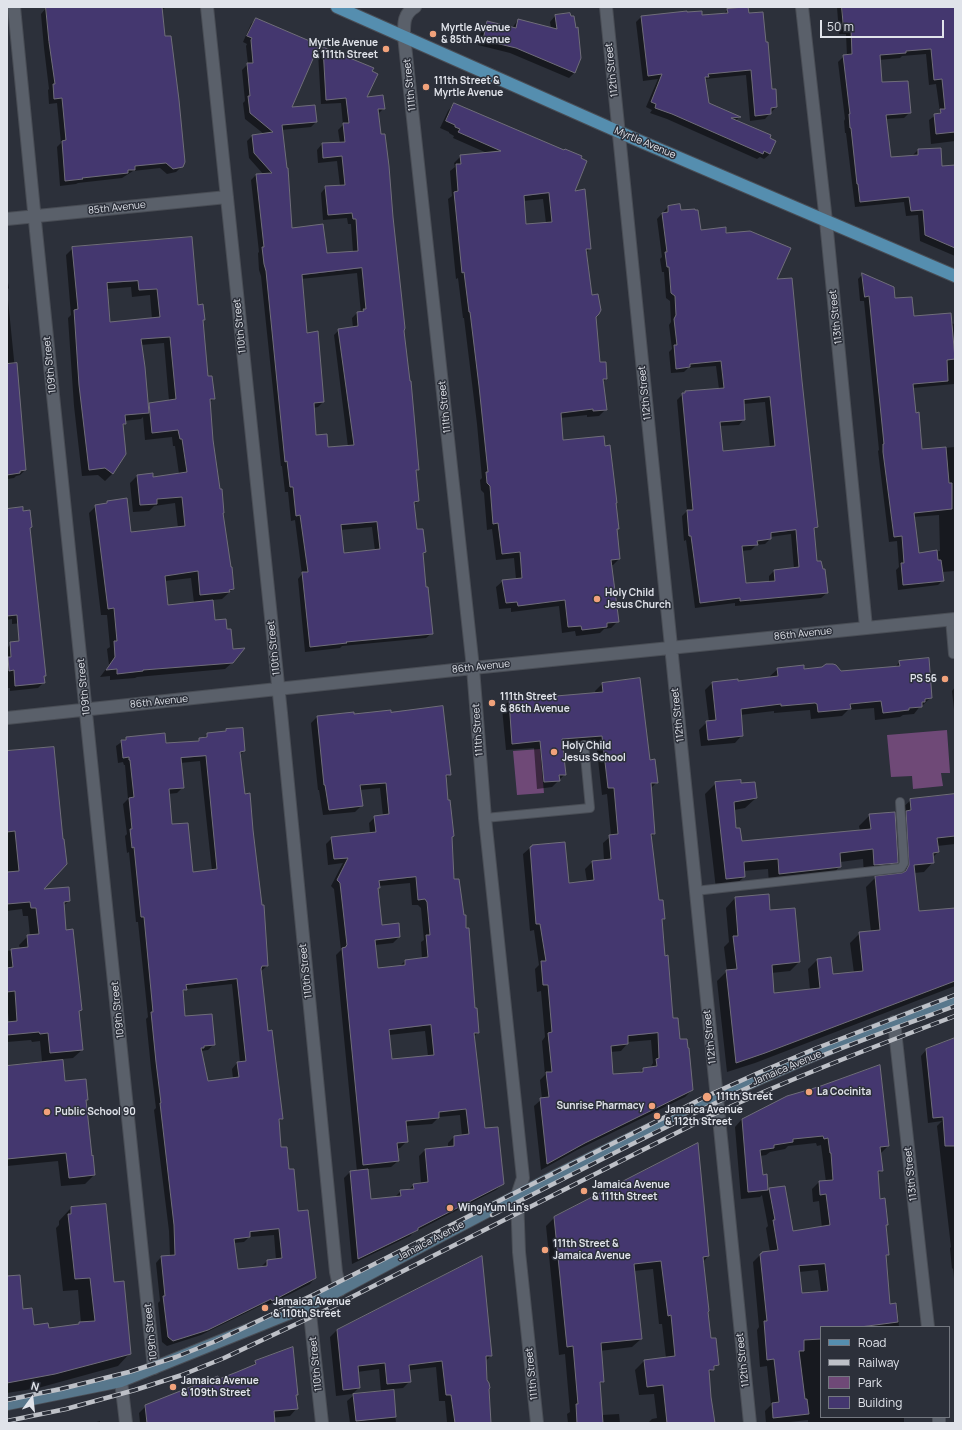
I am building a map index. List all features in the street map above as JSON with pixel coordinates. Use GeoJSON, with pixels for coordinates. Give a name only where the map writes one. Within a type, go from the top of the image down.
{"type":"FeatureCollection","features":[{"type":"Feature","properties":{"kind":"main road","name":"Myrtle Avenue"},"geometry":{"type":"LineString","coordinates":[[337,7],[618,132],[955,276]]}},
{"type":"Feature","properties":{"kind":"main road","name":"Jamaica Avenue"},"geometry":{"type":"LineString","coordinates":[[7,1404],[121,1381],[310,1305],[579,1163],[716,1098],[894,1022],[955,1000]]}},
{"type":"Feature","properties":{"kind":"street","name":"109th Street"},"geometry":{"type":"LineString","coordinates":[[14,7],[154,1368]]}},
{"type":"Feature","properties":{"kind":"street","name":"110th Street"},"geometry":{"type":"LineString","coordinates":[[207,7],[278,689],[336,1272],[340,1290]]}},
{"type":"Feature","properties":{"kind":"street"},"geometry":{"type":"LineString","coordinates":[[404,36],[404,20],[415,7]]}},
{"type":"Feature","properties":{"kind":"street","name":"112th Street"},"geometry":{"type":"LineString","coordinates":[[606,7],[750,1423]]}},
{"type":"Feature","properties":{"kind":"street","name":"113th Street"},"geometry":{"type":"LineString","coordinates":[[802,7],[826,221],[866,627]]}},
{"type":"Feature","properties":{"kind":"street","name":"111th Street"},"geometry":{"type":"LineString","coordinates":[[404,36],[473,668],[485,818],[524,1178],[517,1196],[519,1252],[537,1423]]}},
{"type":"Feature","properties":{"kind":"street","name":"85th Avenue"},"geometry":{"type":"LineString","coordinates":[[7,219],[227,197]]}},
{"type":"Feature","properties":{"kind":"street","name":"86th Avenue"},"geometry":{"type":"LineString","coordinates":[[7,718],[952,619]]}},
{"type":"Feature","properties":{"kind":"street","name":"113th Street"},"geometry":{"type":"LineString","coordinates":[[894,1022],[928,1326]]}},
{"type":"Feature","properties":{"kind":"street","name":"110th Street"},"geometry":{"type":"LineString","coordinates":[[310,1305],[322,1423]]}},
{"type":"Feature","properties":{"kind":"street"},"geometry":{"type":"LineString","coordinates":[[121,1381],[126,1423]]}},
{"type":"Feature","properties":{"kind":"lane"},"geometry":{"type":"LineString","coordinates":[[952,619],[953,654]]}},
{"type":"Feature","properties":{"kind":"lane"},"geometry":{"type":"LineString","coordinates":[[485,818],[590,808],[584,745]]}},
{"type":"Feature","properties":{"kind":"lane"},"geometry":{"type":"LineString","coordinates":[[695,891],[901,868],[904,863],[900,802]]}},
{"type":"Feature","properties":{"kind":"green space"},"geometry":{"type":"Polygon","coordinates":[[[947,730],[950,773],[941,773],[943,786],[913,789],[912,776],[891,777],[887,735],[947,730]]]}},
{"type":"Feature","properties":{"kind":"green space"},"geometry":{"type":"Polygon","coordinates":[[[540,749],[544,793],[517,795],[513,751],[540,749]]]}},
{"type":"Feature","properties":{"kind":"building"},"geometry":{"type":"Polygon","coordinates":[[[46,7],[162,7],[165,36],[171,36],[185,162],[183,167],[173,169],[166,163],[135,166],[135,170],[128,170],[128,173],[65,181],[62,141],[66,140],[62,98],[54,99],[53,84],[55,84],[46,7]]]}},
{"type":"Feature","properties":{"kind":"building"},"geometry":{"type":"Polygon","coordinates":[[[748,7],[749,13],[763,12],[766,42],[768,42],[772,89],[776,89],[777,107],[771,108],[771,114],[755,116],[751,70],[708,74],[709,77],[705,77],[709,103],[741,117],[731,118],[771,135],[770,138],[776,141],[770,154],[764,151],[763,154],[655,108],[656,104],[651,102],[662,74],[648,76],[641,16],[687,11],[702,11],[702,15],[728,13],[727,9],[748,7]]]}},
{"type":"Feature","properties":{"kind":"building"},"geometry":{"type":"Polygon","coordinates":[[[842,7],[955,7],[955,132],[936,134],[934,114],[941,113],[940,109],[945,109],[942,79],[934,80],[931,49],[880,55],[882,82],[908,81],[911,113],[886,115],[891,157],[918,155],[918,149],[941,148],[942,166],[955,165],[955,248],[925,235],[923,210],[911,211],[909,197],[860,202],[850,128],[850,114],[843,55],[852,54],[851,29],[844,29],[842,7]]]}},
{"type":"Feature","properties":{"kind":"building"},"geometry":{"type":"Polygon","coordinates":[[[570,13],[571,16],[574,16],[576,28],[578,27],[581,58],[575,73],[516,48],[483,40],[487,21],[516,28],[518,19],[557,29],[555,15],[570,13]]]}},
{"type":"Feature","properties":{"kind":"building"},"geometry":{"type":"Polygon","coordinates":[[[256,18],[319,45],[292,107],[315,105],[317,122],[282,125],[288,168],[292,228],[323,224],[327,253],[358,251],[356,219],[353,219],[352,213],[328,215],[325,186],[345,185],[342,156],[323,158],[322,143],[345,142],[343,123],[349,123],[346,98],[326,100],[323,47],[374,68],[372,71],[378,74],[367,97],[383,95],[385,109],[378,109],[381,134],[385,134],[389,166],[405,328],[404,331],[411,381],[419,470],[416,470],[419,501],[414,502],[417,529],[423,529],[426,552],[423,553],[426,587],[428,587],[433,634],[310,647],[302,572],[308,572],[300,515],[296,516],[293,487],[290,487],[287,461],[285,462],[266,271],[262,247],[264,247],[256,174],[272,173],[254,153],[252,135],[273,132],[250,113],[247,63],[253,63],[252,38],[247,36],[256,18]],[[362,268],[302,275],[307,333],[318,331],[324,402],[314,403],[316,435],[327,434],[328,447],[354,445],[338,329],[358,326],[357,312],[364,311],[363,309],[366,309],[362,268]],[[377,522],[341,525],[344,553],[380,549],[377,522]]]}},
{"type":"Feature","properties":{"kind":"building"},"geometry":{"type":"Polygon","coordinates":[[[454,103],[564,150],[565,149],[582,156],[581,158],[587,161],[575,191],[585,189],[591,249],[586,249],[592,295],[598,294],[601,310],[596,317],[600,362],[606,362],[607,379],[603,379],[607,410],[593,411],[593,409],[561,413],[563,440],[604,436],[605,446],[610,445],[617,503],[619,529],[617,529],[620,559],[611,560],[619,622],[607,623],[607,627],[582,630],[581,626],[568,627],[565,600],[518,606],[517,602],[506,603],[502,580],[522,578],[520,552],[502,554],[498,523],[493,524],[490,486],[487,483],[486,472],[488,472],[479,386],[464,272],[462,273],[454,192],[458,191],[456,164],[461,164],[460,155],[501,151],[458,132],[460,129],[446,121],[454,103]],[[549,193],[524,196],[526,224],[552,222],[549,193]]]}},
{"type":"Feature","properties":{"kind":"building"},"geometry":{"type":"Polygon","coordinates":[[[680,204],[681,210],[698,210],[701,230],[726,227],[726,233],[750,231],[791,248],[777,279],[792,278],[818,527],[814,528],[817,561],[821,561],[823,569],[825,569],[828,593],[740,601],[740,598],[700,603],[691,536],[689,536],[687,510],[693,510],[682,393],[685,393],[685,391],[724,388],[721,361],[690,364],[690,367],[676,369],[674,345],[677,345],[674,319],[676,315],[675,296],[671,293],[669,267],[667,267],[665,252],[667,252],[662,213],[668,212],[668,206],[680,204]],[[770,397],[744,400],[745,420],[720,422],[723,451],[775,446],[770,397]],[[796,530],[771,533],[771,539],[757,541],[758,545],[742,546],[746,583],[775,581],[774,570],[799,567],[796,530]]]}},
{"type":"Feature","properties":{"kind":"building"},"geometry":{"type":"Polygon","coordinates":[[[192,237],[198,305],[203,304],[205,320],[203,320],[208,376],[212,376],[215,399],[210,399],[213,440],[220,489],[222,489],[223,513],[234,589],[229,590],[230,592],[200,595],[198,571],[165,576],[168,605],[213,600],[215,620],[226,619],[227,629],[231,629],[233,649],[245,648],[233,663],[143,670],[117,674],[117,669],[106,670],[115,657],[114,641],[117,641],[114,608],[108,609],[95,505],[107,503],[107,501],[127,498],[131,532],[185,526],[182,497],[157,499],[157,504],[140,505],[137,475],[153,473],[153,477],[187,472],[182,439],[180,439],[178,430],[152,433],[149,403],[176,399],[170,337],[141,339],[149,413],[125,415],[126,424],[123,424],[126,454],[113,474],[105,468],[89,470],[79,385],[74,310],[78,309],[72,247],[192,237]],[[138,281],[107,283],[110,322],[160,317],[157,289],[139,290],[138,281]]]}},
{"type":"Feature","properties":{"kind":"building"},"geometry":{"type":"Polygon","coordinates":[[[862,273],[894,287],[895,298],[912,297],[914,316],[951,313],[955,359],[947,360],[948,381],[913,384],[916,413],[919,412],[922,449],[946,447],[949,483],[952,483],[952,509],[914,513],[919,553],[937,550],[938,560],[941,560],[944,581],[903,585],[901,563],[904,563],[902,536],[894,537],[883,452],[884,444],[869,296],[865,297],[862,273]]]}},
{"type":"Feature","properties":{"kind":"building"},"geometry":{"type":"Polygon","coordinates":[[[17,363],[26,470],[20,471],[20,473],[7,475],[7,364],[17,363]]]}},
{"type":"Feature","properties":{"kind":"building"},"geometry":{"type":"Polygon","coordinates":[[[23,507],[23,511],[30,510],[32,527],[30,528],[46,676],[44,676],[45,683],[15,686],[14,670],[9,671],[8,657],[11,657],[10,642],[19,641],[17,615],[7,616],[7,509],[23,507]]]}},
{"type":"Feature","properties":{"kind":"building"},"geometry":{"type":"Polygon","coordinates":[[[929,658],[932,698],[925,699],[925,702],[922,702],[922,707],[883,713],[881,701],[850,704],[851,709],[818,712],[817,704],[815,703],[781,706],[781,704],[741,709],[743,736],[708,740],[706,721],[716,720],[712,682],[738,679],[738,681],[778,676],[777,668],[804,665],[804,669],[833,664],[836,665],[841,671],[900,666],[899,661],[929,658]]]}},
{"type":"Feature","properties":{"kind":"building"},"geometry":{"type":"Polygon","coordinates":[[[640,678],[650,760],[655,759],[658,783],[651,783],[655,834],[651,834],[659,900],[663,900],[665,919],[662,919],[665,956],[668,955],[673,1018],[678,1018],[680,1039],[687,1039],[693,1090],[585,1143],[547,1164],[540,1098],[549,1097],[546,1072],[552,1072],[548,1033],[552,1032],[548,985],[543,985],[541,961],[546,961],[540,924],[536,924],[530,847],[532,845],[565,842],[569,883],[594,880],[592,861],[611,859],[609,835],[618,834],[614,788],[608,788],[602,736],[562,739],[566,775],[559,775],[560,781],[544,782],[540,741],[512,744],[509,700],[603,692],[602,683],[640,678]],[[658,1033],[628,1036],[628,1044],[611,1046],[613,1074],[643,1072],[643,1068],[657,1066],[656,1059],[659,1058],[658,1033]]]}},
{"type":"Feature","properties":{"kind":"building"},"geometry":{"type":"Polygon","coordinates":[[[443,706],[451,775],[446,775],[448,800],[450,800],[454,836],[452,837],[454,879],[459,879],[464,915],[466,915],[466,928],[469,928],[475,1008],[477,1008],[479,1033],[474,1033],[485,1128],[498,1127],[504,1184],[418,1228],[418,1230],[358,1259],[350,1171],[368,1169],[371,1199],[401,1196],[400,1190],[414,1189],[413,1184],[428,1182],[425,1149],[454,1146],[454,1136],[469,1134],[466,1109],[439,1112],[439,1118],[406,1121],[408,1142],[397,1143],[399,1161],[363,1165],[342,948],[346,947],[347,945],[340,883],[337,880],[348,858],[334,859],[331,837],[376,832],[374,816],[389,814],[386,783],[360,785],[363,806],[329,810],[324,785],[317,716],[391,710],[391,712],[443,706]],[[416,877],[379,881],[380,888],[378,888],[382,925],[399,923],[400,937],[375,940],[378,968],[405,965],[405,960],[428,957],[426,935],[430,935],[427,902],[425,899],[418,900],[416,877]],[[431,1025],[389,1030],[392,1059],[434,1055],[431,1025]]]}},
{"type":"Feature","properties":{"kind":"building"},"geometry":{"type":"Polygon","coordinates":[[[243,728],[245,751],[240,752],[245,794],[250,793],[262,905],[264,905],[268,966],[262,966],[261,969],[268,1031],[272,1030],[283,1119],[279,1119],[281,1147],[287,1147],[289,1169],[294,1169],[298,1211],[308,1210],[316,1278],[272,1301],[271,1299],[208,1330],[173,1341],[168,1337],[163,1296],[165,1296],[161,1256],[175,1255],[174,1225],[151,1012],[153,1012],[144,917],[141,917],[134,847],[132,848],[130,829],[132,829],[129,798],[134,797],[130,760],[129,757],[123,758],[121,740],[126,740],[126,737],[165,733],[166,743],[199,741],[199,738],[207,737],[207,733],[226,731],[226,729],[243,728]],[[206,756],[181,758],[184,788],[169,789],[172,824],[188,823],[193,872],[217,869],[206,756]],[[237,979],[186,985],[187,990],[183,990],[185,1016],[212,1014],[215,1045],[204,1046],[204,1048],[201,1048],[208,1081],[239,1077],[237,1062],[246,1061],[237,979]],[[279,1229],[250,1232],[250,1237],[234,1239],[238,1269],[267,1266],[267,1260],[282,1258],[279,1229]]]}},
{"type":"Feature","properties":{"kind":"building"},"geometry":{"type":"Polygon","coordinates":[[[54,747],[63,839],[67,864],[44,889],[69,887],[70,901],[64,902],[66,930],[73,929],[82,1010],[79,1011],[83,1050],[50,1053],[48,1033],[40,1034],[39,1032],[7,1035],[7,1022],[17,1021],[15,991],[7,992],[7,968],[13,967],[11,949],[28,947],[27,935],[39,934],[36,908],[31,908],[30,902],[7,904],[7,872],[19,871],[15,831],[7,832],[7,751],[54,747]]]}},
{"type":"Feature","properties":{"kind":"building"},"geometry":{"type":"Polygon","coordinates":[[[741,780],[741,783],[755,782],[757,798],[734,802],[736,828],[740,828],[742,841],[871,829],[869,814],[895,812],[898,863],[874,865],[873,849],[840,853],[841,867],[779,874],[778,859],[744,862],[745,877],[726,879],[715,782],[741,780]]]}},
{"type":"Feature","properties":{"kind":"building"},"geometry":{"type":"Polygon","coordinates":[[[955,794],[955,836],[937,838],[939,852],[933,853],[934,863],[914,865],[919,911],[955,908],[955,981],[736,1063],[726,970],[737,969],[733,936],[738,936],[735,897],[769,894],[770,910],[795,908],[800,962],[772,965],[774,993],[820,988],[817,959],[831,957],[833,974],[863,971],[859,932],[880,930],[875,876],[902,873],[906,871],[909,865],[906,811],[911,810],[910,799],[955,794]]]}},
{"type":"Feature","properties":{"kind":"building"},"geometry":{"type":"Polygon","coordinates":[[[955,1038],[955,1146],[945,1146],[943,1117],[933,1118],[926,1049],[955,1038]]]}},
{"type":"Feature","properties":{"kind":"building","name":"Public School 90"},"geometry":{"type":"Polygon","coordinates":[[[63,1060],[65,1081],[86,1079],[88,1100],[86,1100],[95,1175],[69,1178],[66,1153],[7,1159],[7,1066],[63,1060]]]}},
{"type":"Feature","properties":{"kind":"building"},"geometry":{"type":"Polygon","coordinates":[[[880,1065],[889,1146],[880,1147],[883,1171],[878,1171],[880,1199],[885,1198],[888,1225],[886,1225],[889,1255],[886,1255],[890,1304],[896,1303],[898,1322],[868,1326],[820,1326],[820,1339],[804,1340],[804,1351],[799,1351],[805,1399],[807,1399],[809,1414],[773,1418],[772,1403],[779,1402],[774,1359],[767,1360],[764,1321],[767,1321],[760,1254],[762,1252],[778,1250],[773,1220],[775,1220],[769,1188],[785,1186],[793,1231],[830,1225],[826,1194],[820,1195],[819,1181],[833,1180],[831,1153],[828,1138],[824,1139],[823,1136],[793,1139],[793,1142],[774,1145],[774,1148],[760,1150],[763,1175],[767,1174],[768,1190],[748,1192],[742,1119],[787,1096],[818,1087],[880,1065]],[[825,1264],[799,1266],[802,1293],[828,1291],[825,1264]]]}},
{"type":"Feature","properties":{"kind":"building"},"geometry":{"type":"Polygon","coordinates":[[[698,1143],[709,1256],[703,1257],[708,1312],[711,1338],[716,1338],[719,1365],[714,1366],[714,1370],[709,1370],[715,1423],[667,1423],[663,1385],[647,1387],[644,1360],[675,1356],[671,1315],[668,1316],[661,1261],[634,1264],[642,1339],[601,1343],[604,1382],[600,1382],[603,1423],[577,1423],[576,1404],[578,1404],[573,1346],[567,1347],[554,1217],[698,1143]]]}},
{"type":"Feature","properties":{"kind":"building"},"geometry":{"type":"Polygon","coordinates":[[[106,1204],[114,1282],[124,1281],[131,1354],[55,1374],[7,1383],[7,1276],[20,1275],[23,1309],[32,1308],[34,1325],[48,1323],[49,1328],[79,1324],[79,1322],[95,1321],[90,1278],[75,1279],[68,1214],[71,1214],[71,1207],[106,1204]]]}},
{"type":"Feature","properties":{"kind":"building"},"geometry":{"type":"Polygon","coordinates":[[[482,1256],[492,1356],[486,1356],[487,1380],[490,1388],[491,1423],[455,1423],[451,1395],[446,1395],[442,1361],[409,1365],[411,1382],[387,1384],[385,1363],[358,1366],[360,1388],[343,1390],[337,1330],[482,1256]]]}},
{"type":"Feature","properties":{"kind":"building"},"geometry":{"type":"Polygon","coordinates":[[[293,1347],[298,1409],[274,1411],[275,1423],[147,1423],[145,1405],[218,1376],[219,1379],[237,1372],[256,1364],[255,1361],[293,1347]]]}},
{"type":"Feature","properties":{"kind":"building"},"geometry":{"type":"Polygon","coordinates":[[[394,1390],[396,1417],[356,1421],[353,1394],[394,1390]]]}},
{"type":"Feature","properties":{"kind":"railway"},"geometry":{"type":"LineString","coordinates":[[7,1400],[61,1389],[129,1372],[176,1357],[216,1341],[315,1294],[705,1097],[817,1048],[955,995]]}},
{"type":"Feature","properties":{"kind":"railway"},"geometry":{"type":"LineString","coordinates":[[492,1215],[659,1131],[784,1071],[955,1006]]}},
{"type":"Feature","properties":{"kind":"railway"},"geometry":{"type":"LineString","coordinates":[[7,1421],[66,1409],[135,1390],[182,1375],[224,1358],[324,1311],[712,1115],[863,1051],[955,1016]]}},
{"type":"Feature","properties":{"kind":"place","name":"Myrtle Avenue & 85th Avenue"},"geometry":{"type":"Point","coordinates":[433,34]}},
{"type":"Feature","properties":{"kind":"place","name":"Myrtle Avenue & 111th Street"},"geometry":{"type":"Point","coordinates":[386,49]}},
{"type":"Feature","properties":{"kind":"place","name":"111th Street & Myrtle Avenue"},"geometry":{"type":"Point","coordinates":[426,87]}},
{"type":"Feature","properties":{"kind":"place","name":"Holy Child Jesus Church"},"geometry":{"type":"Point","coordinates":[597,599]}},
{"type":"Feature","properties":{"kind":"place","name":"PS 56"},"geometry":{"type":"Point","coordinates":[945,679]}},
{"type":"Feature","properties":{"kind":"place","name":"111th Street & 86th Avenue"},"geometry":{"type":"Point","coordinates":[492,703]}},
{"type":"Feature","properties":{"kind":"place","name":"Holy Child Jesus School"},"geometry":{"type":"Point","coordinates":[554,752]}},
{"type":"Feature","properties":{"kind":"place","name":"La Cocinita"},"geometry":{"type":"Point","coordinates":[809,1092]}},
{"type":"Feature","properties":{"kind":"place","name":"111th Street"},"geometry":{"type":"Point","coordinates":[707,1097]}},
{"type":"Feature","properties":{"kind":"place","name":"Sunrise Pharmacy"},"geometry":{"type":"Point","coordinates":[652,1106]}},
{"type":"Feature","properties":{"kind":"place","name":"Public School 90"},"geometry":{"type":"Point","coordinates":[47,1112]}},
{"type":"Feature","properties":{"kind":"place","name":"Jamaica Avenue & 112th Street"},"geometry":{"type":"Point","coordinates":[657,1116]}},
{"type":"Feature","properties":{"kind":"place","name":"Jamaica Avenue & 111th Street"},"geometry":{"type":"Point","coordinates":[584,1191]}},
{"type":"Feature","properties":{"kind":"place","name":"Wing Yum Lin's"},"geometry":{"type":"Point","coordinates":[450,1208]}},
{"type":"Feature","properties":{"kind":"place","name":"111th Street & Jamaica Avenue"},"geometry":{"type":"Point","coordinates":[545,1250]}},
{"type":"Feature","properties":{"kind":"place","name":"Jamaica Avenue & 110th Street"},"geometry":{"type":"Point","coordinates":[265,1308]}},
{"type":"Feature","properties":{"kind":"place","name":"Jamaica Avenue & 109th Street"},"geometry":{"type":"Point","coordinates":[173,1387]}}]}
